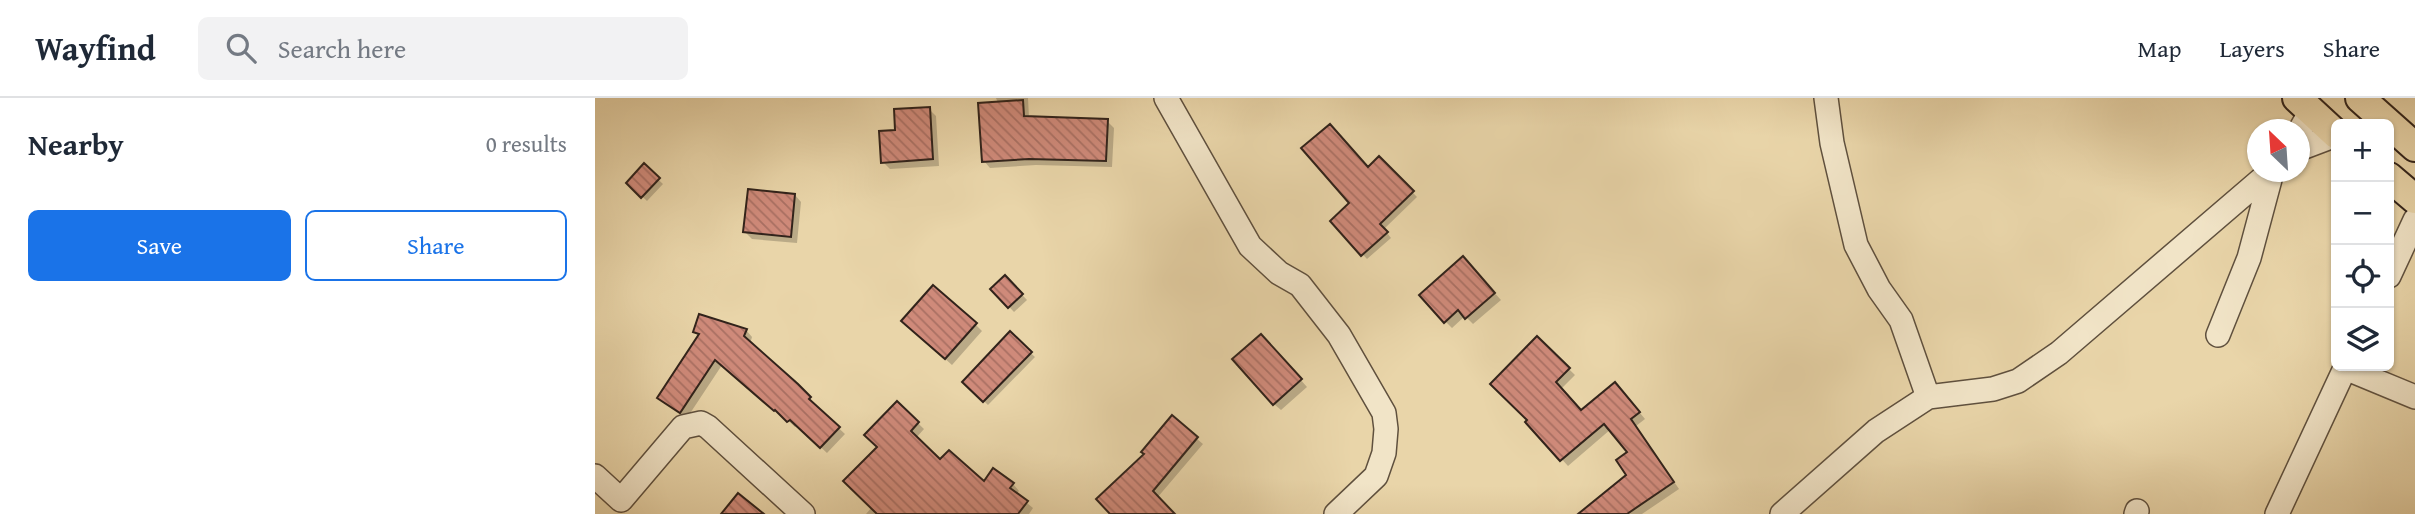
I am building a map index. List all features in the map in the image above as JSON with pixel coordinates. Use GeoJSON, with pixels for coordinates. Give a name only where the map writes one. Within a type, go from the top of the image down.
{"type":"FeatureCollection","features":[{"type":"Feature","properties":{"kind":"main road"},"geometry":{"type":"LineString","coordinates":[[2363,107],[2415,147]]}},
{"type":"Feature","properties":{"kind":"main road"},"geometry":{"type":"LineString","coordinates":[[2308,110],[2331,130]]}},
{"type":"Feature","properties":{"kind":"main road"},"geometry":{"type":"LineString","coordinates":[[2394,181],[2415,199]]}},
{"type":"Feature","properties":{"kind":"street"},"geometry":{"type":"LineString","coordinates":[[1166,98],[1250,246],[1279,273],[1300,285],[1339,335],[1384,413],[1384,453],[1375,476],[1336,514]]}},
{"type":"Feature","properties":{"kind":"street"},"geometry":{"type":"LineString","coordinates":[[1826,98],[1832,143],[1856,245],[1879,289],[1901,320],[1928,397]]}},
{"type":"Feature","properties":{"kind":"street"},"geometry":{"type":"LineString","coordinates":[[2310,145],[2331,136]]}},
{"type":"Feature","properties":{"kind":"street"},"geometry":{"type":"LineString","coordinates":[[1782,514],[1876,431],[1928,397],[1993,390],[2018,381],[2059,353],[2259,182]]}},
{"type":"Feature","properties":{"kind":"street"},"geometry":{"type":"LineString","coordinates":[[2218,335],[2249,258],[2268,182]]}},
{"type":"Feature","properties":{"kind":"street"},"geometry":{"type":"LineString","coordinates":[[2394,265],[2415,220]]}},
{"type":"Feature","properties":{"kind":"street"},"geometry":{"type":"LineString","coordinates":[[2277,514],[2344,371]]}},
{"type":"Feature","properties":{"kind":"street"},"geometry":{"type":"LineString","coordinates":[[2355,371],[2415,397]]}},
{"type":"Feature","properties":{"kind":"street"},"geometry":{"type":"LineString","coordinates":[[595,476],[615,507],[683,426],[701,423],[709,427],[803,514]]}},
{"type":"Feature","properties":{"kind":"building"},"geometry":{"type":"Polygon","coordinates":[[[1023,100],[1024,116],[1108,119],[1106,161],[1029,159],[982,162],[978,103],[1023,100]]]}},
{"type":"Feature","properties":{"kind":"building"},"geometry":{"type":"Polygon","coordinates":[[[930,107],[933,159],[881,163],[879,131],[895,130],[894,109],[930,107]]]}},
{"type":"Feature","properties":{"kind":"building"},"geometry":{"type":"Polygon","coordinates":[[[1330,124],[1368,167],[1379,156],[1414,191],[1380,224],[1388,232],[1361,256],[1330,221],[1349,203],[1301,148],[1330,124]]]}},
{"type":"Feature","properties":{"kind":"building"},"geometry":{"type":"Polygon","coordinates":[[[644,163],[660,178],[641,198],[626,183],[644,163]]]}},
{"type":"Feature","properties":{"kind":"building"},"geometry":{"type":"Polygon","coordinates":[[[748,189],[795,194],[791,237],[743,232],[748,189]]]}},
{"type":"Feature","properties":{"kind":"building"},"geometry":{"type":"Polygon","coordinates":[[[1463,256],[1495,293],[1465,319],[1458,310],[1444,323],[1419,295],[1463,256]]]}},
{"type":"Feature","properties":{"kind":"building"},"geometry":{"type":"Polygon","coordinates":[[[1005,275],[1023,294],[1008,308],[990,289],[1005,275]]]}},
{"type":"Feature","properties":{"kind":"building"},"geometry":{"type":"Polygon","coordinates":[[[933,285],[977,323],[945,359],[901,321],[933,285]]]}},
{"type":"Feature","properties":{"kind":"building"},"geometry":{"type":"Polygon","coordinates":[[[699,314],[747,329],[744,336],[798,384],[811,397],[809,399],[840,427],[820,448],[790,420],[787,422],[715,360],[680,413],[657,398],[699,334],[693,332],[699,314]]]}},
{"type":"Feature","properties":{"kind":"building"},"geometry":{"type":"Polygon","coordinates":[[[1010,331],[1032,352],[983,402],[962,382],[1010,331]]]}},
{"type":"Feature","properties":{"kind":"building"},"geometry":{"type":"Polygon","coordinates":[[[1261,334],[1302,379],[1273,405],[1232,359],[1261,334]]]}},
{"type":"Feature","properties":{"kind":"building"},"geometry":{"type":"Polygon","coordinates":[[[1537,336],[1570,368],[1556,382],[1581,410],[1615,382],[1640,412],[1631,419],[1674,482],[1627,514],[1578,514],[1626,475],[1616,460],[1627,452],[1604,424],[1560,461],[1525,422],[1527,420],[1490,384],[1537,336]]]}},
{"type":"Feature","properties":{"kind":"building"},"geometry":{"type":"Polygon","coordinates":[[[897,401],[919,422],[911,431],[940,459],[949,450],[984,481],[993,468],[1014,483],[1010,488],[1028,501],[1018,514],[877,514],[843,481],[877,447],[864,435],[897,401]]]}},
{"type":"Feature","properties":{"kind":"building"},"geometry":{"type":"Polygon","coordinates":[[[1172,415],[1198,437],[1153,491],[1175,514],[1110,514],[1096,499],[1144,454],[1141,452],[1172,415]]]}},
{"type":"Feature","properties":{"kind":"building"},"geometry":{"type":"Polygon","coordinates":[[[738,493],[764,514],[721,514],[738,493]]]}}]}
